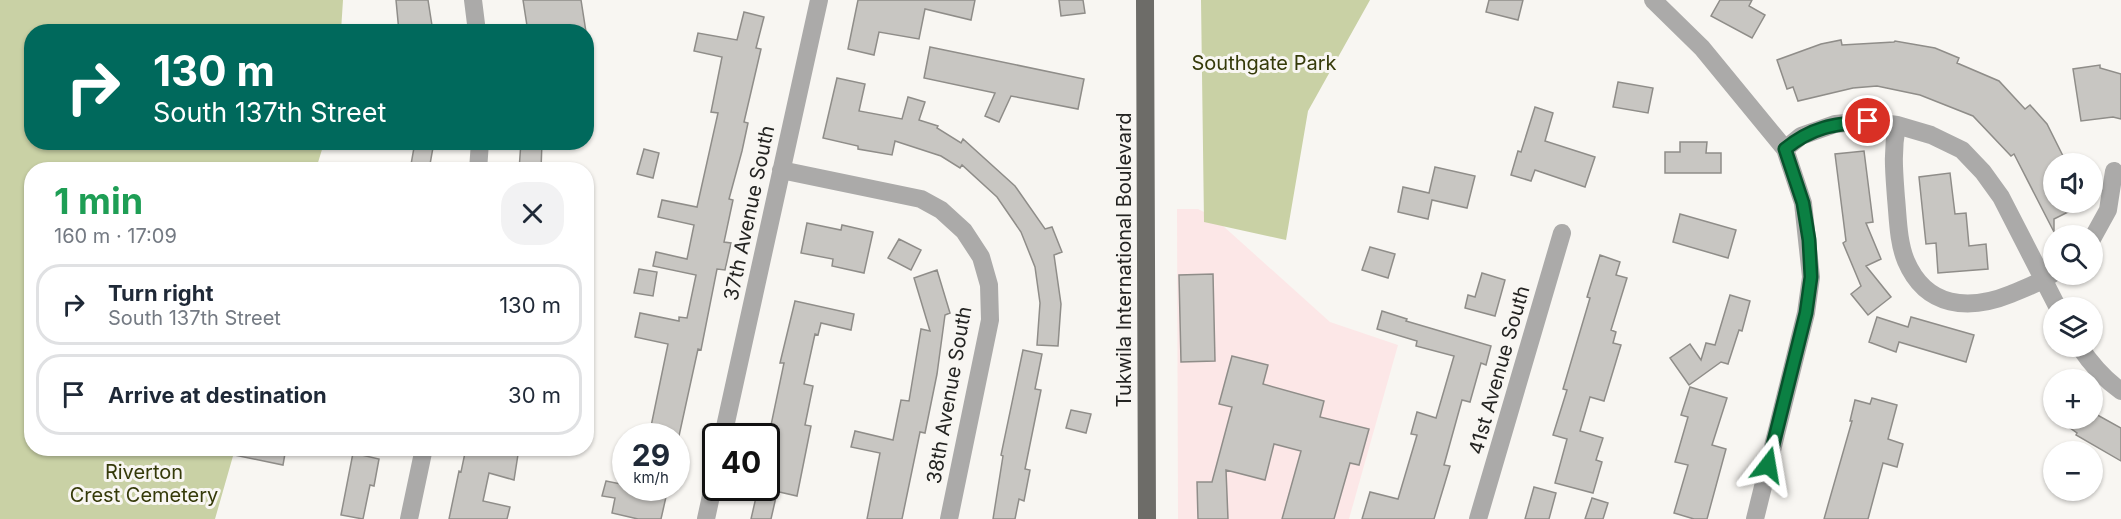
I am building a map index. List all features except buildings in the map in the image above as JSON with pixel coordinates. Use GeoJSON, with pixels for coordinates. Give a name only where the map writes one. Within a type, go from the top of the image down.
{"type":"FeatureCollection","features":[{"type":"Feature","properties":{"kind":"main road","name":"Tukwila International Boulevard"},"geometry":{"type":"LineString","coordinates":[[1145,0],[1147,519]]}},
{"type":"Feature","properties":{"kind":"street"},"geometry":{"type":"LineString","coordinates":[[473,0],[476,24]]}},
{"type":"Feature","properties":{"kind":"street","name":"37th Avenue South"},"geometry":{"type":"LineString","coordinates":[[726,423],[819,0]]}},
{"type":"Feature","properties":{"kind":"street"},"geometry":{"type":"LineString","coordinates":[[1654,2],[1702,48],[1785,149],[1803,203],[1809,240],[1811,277],[1806,313],[1755,519]]}},
{"type":"Feature","properties":{"kind":"street"},"geometry":{"type":"LineString","coordinates":[[1785,149],[1801,136],[1835,124],[1868,121],[1897,125],[1931,135],[1962,150],[1976,164],[2001,197],[2043,268]]}},
{"type":"Feature","properties":{"kind":"street"},"geometry":{"type":"LineString","coordinates":[[1897,125],[1893,150],[1899,228],[1906,261],[1922,286],[1956,304],[1977,304],[2000,298],[2043,278]]}},
{"type":"Feature","properties":{"kind":"street","name":"38th Avenue South"},"geometry":{"type":"LineString","coordinates":[[781,170],[921,200],[941,210],[964,231],[981,257],[989,285],[990,320],[949,519]]}},
{"type":"Feature","properties":{"kind":"street"},"geometry":{"type":"LineString","coordinates":[[2100,225],[2108,210],[2114,171]]}},
{"type":"Feature","properties":{"kind":"street","name":"41st Avenue South"},"geometry":{"type":"LineString","coordinates":[[1478,519],[1562,233]]}},
{"type":"Feature","properties":{"kind":"street"},"geometry":{"type":"LineString","coordinates":[[2086,357],[2110,384],[2121,392]]}},
{"type":"Feature","properties":{"kind":"street"},"geometry":{"type":"LineString","coordinates":[[409,519],[422,456]]}},
{"type":"Feature","properties":{"kind":"street"},"geometry":{"type":"LineString","coordinates":[[706,519],[710,501]]}},
{"type":"Feature","properties":{"kind":"shaded area"},"geometry":{"type":"Polygon","coordinates":[[[1177,209],[1198,209],[1212,216],[1330,322],[1398,345],[1349,519],[1178,519],[1177,209]]]}},
{"type":"Feature","properties":{"kind":"green space","name":"Riverton Crest Cemetery"},"geometry":{"type":"Polygon","coordinates":[[[0,0],[343,0],[341,24],[24,24],[24,150],[322,150],[318,162],[24,162],[24,456],[233,456],[215,519],[0,519],[0,0]]]}},
{"type":"Feature","properties":{"kind":"green space","name":"Southgate Park"},"geometry":{"type":"Polygon","coordinates":[[[1201,0],[1370,0],[1308,111],[1286,240],[1204,222],[1201,0]]]}},
{"type":"Feature","properties":{"kind":"route"},"geometry":{"type":"LineString","coordinates":[[1768,465],[1806,313],[1811,277],[1809,240],[1803,203],[1785,149],[1801,136],[1835,124],[1868,121]]}}]}
